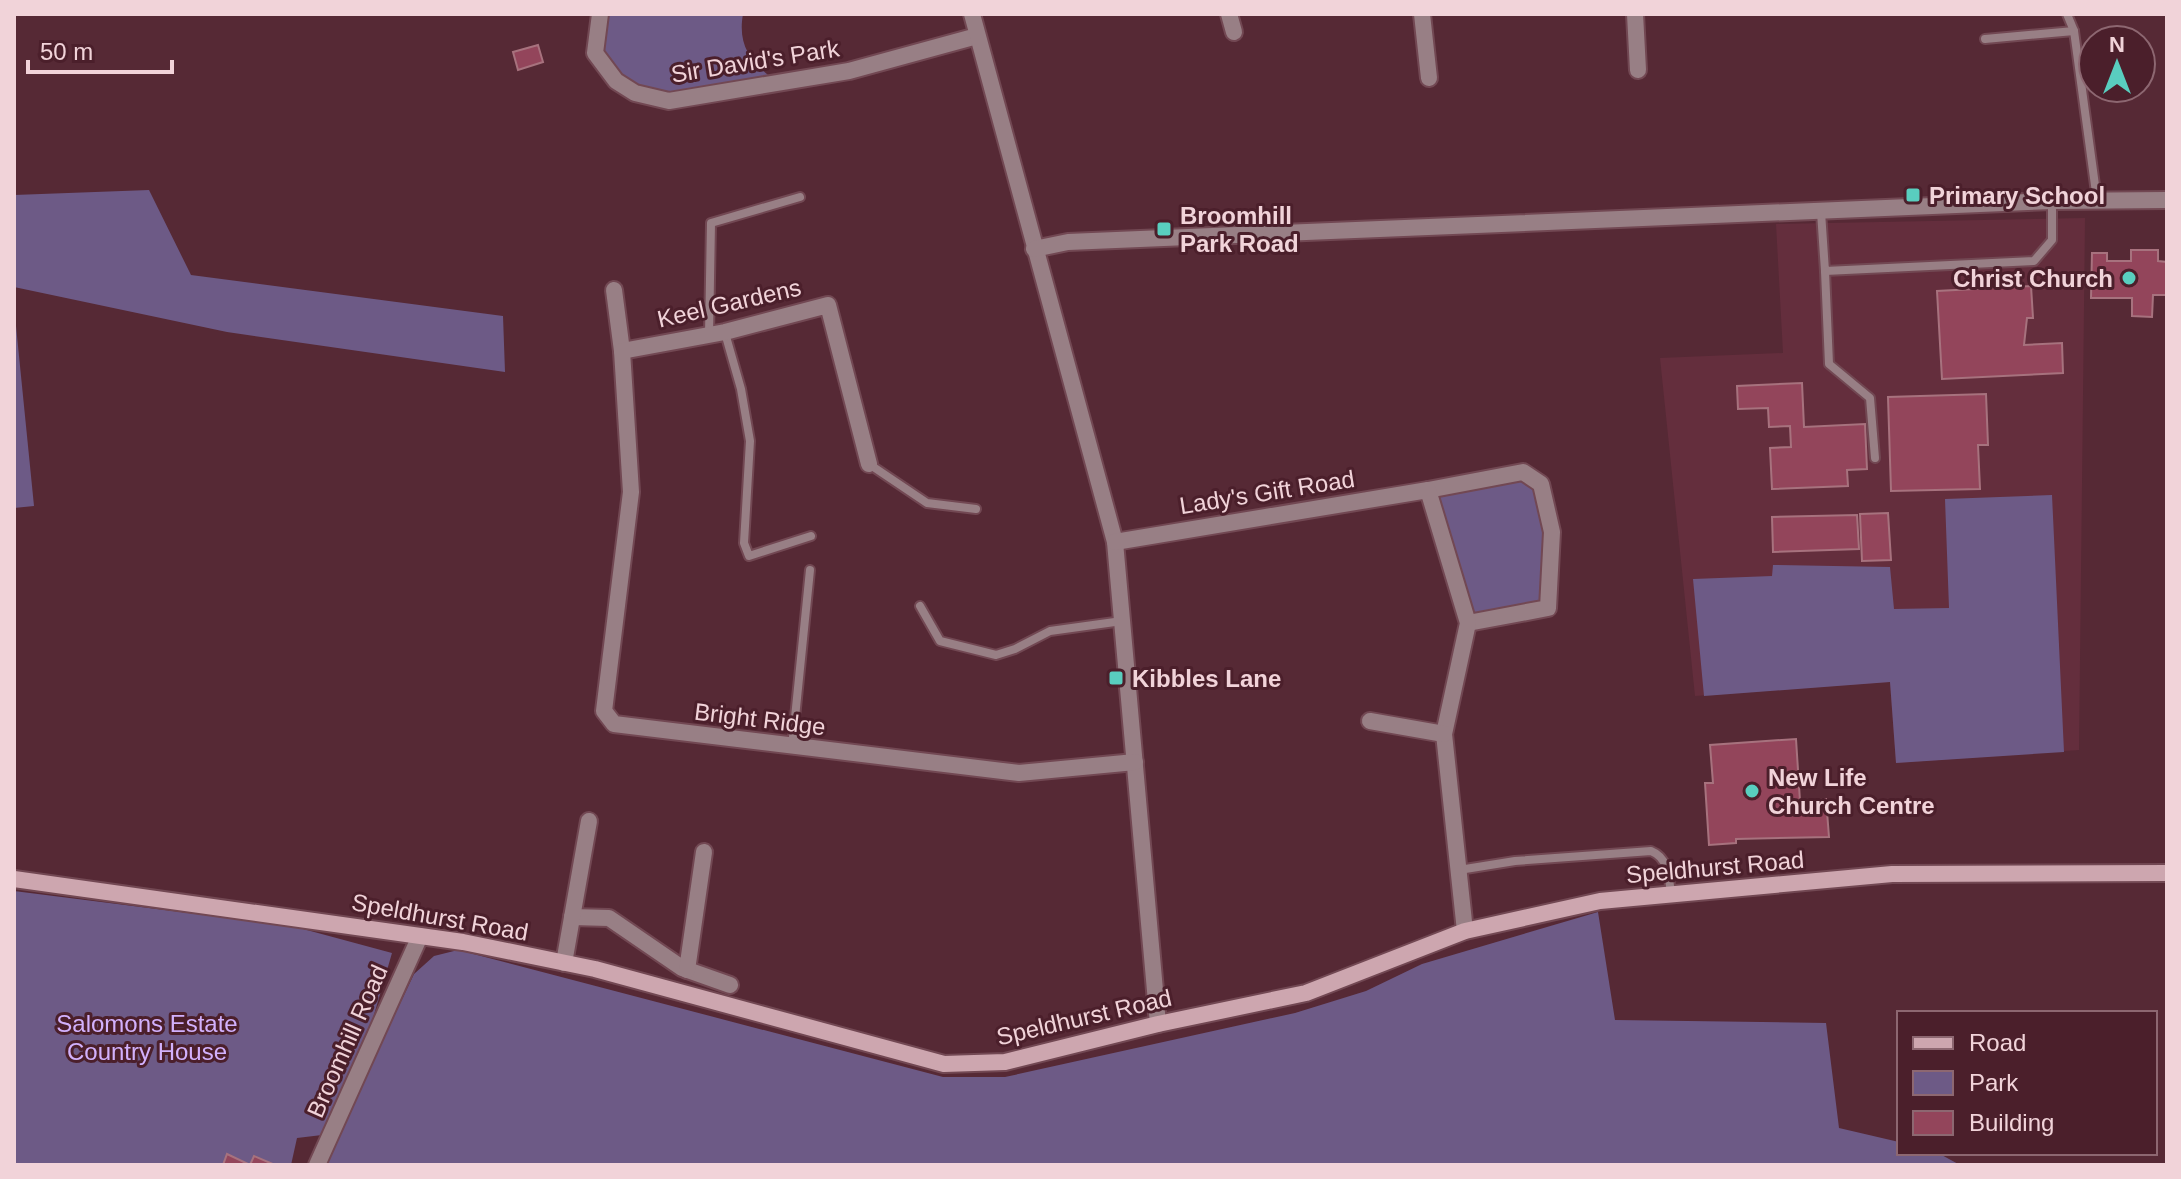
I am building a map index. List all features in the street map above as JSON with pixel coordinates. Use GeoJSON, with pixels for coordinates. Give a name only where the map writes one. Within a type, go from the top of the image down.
{"type":"FeatureCollection","features":[{"type":"Feature","properties":{"kind":"street","name":"Sir David's Park"},"geometry":{"type":"LineString","coordinates":[[600,14],[595,53],[616,81],[635,93],[669,101],[849,71],[977,36]]}},
{"type":"Feature","properties":{"kind":"street"},"geometry":{"type":"LineString","coordinates":[[972,14],[1115,542],[1158,1024]]}},
{"type":"Feature","properties":{"kind":"street"},"geometry":{"type":"LineString","coordinates":[[1229,14],[1234,32]]}},
{"type":"Feature","properties":{"kind":"street"},"geometry":{"type":"LineString","coordinates":[[1422,14],[1429,78]]}},
{"type":"Feature","properties":{"kind":"street"},"geometry":{"type":"LineString","coordinates":[[1635,14],[1638,70]]}},
{"type":"Feature","properties":{"kind":"street"},"geometry":{"type":"LineString","coordinates":[[1034,249],[1083,241],[2052,201],[2167,200]]}},
{"type":"Feature","properties":{"kind":"street"},"geometry":{"type":"LineString","coordinates":[[614,290],[622,351]]}},
{"type":"Feature","properties":{"kind":"street","name":"Keel Gardens"},"geometry":{"type":"LineString","coordinates":[[622,351],[717,333],[828,305],[869,464]]}},
{"type":"Feature","properties":{"kind":"street","name":"Bright Ridge"},"geometry":{"type":"LineString","coordinates":[[622,351],[631,492],[604,711],[614,724],[1019,773],[1135,762]]}},
{"type":"Feature","properties":{"kind":"street","name":"Lady's Gift Road"},"geometry":{"type":"LineString","coordinates":[[1115,542],[1523,472],[1541,484],[1552,532],[1548,608],[1468,623]]}},
{"type":"Feature","properties":{"kind":"street"},"geometry":{"type":"LineString","coordinates":[[1428,490],[1468,623],[1444,734],[1465,931]]}},
{"type":"Feature","properties":{"kind":"street"},"geometry":{"type":"LineString","coordinates":[[1370,721],[1444,734]]}},
{"type":"Feature","properties":{"kind":"street"},"geometry":{"type":"LineString","coordinates":[[564,963],[589,821]]}},
{"type":"Feature","properties":{"kind":"street"},"geometry":{"type":"LineString","coordinates":[[687,970],[704,852]]}},
{"type":"Feature","properties":{"kind":"street","name":"Speldhurst Road"},"geometry":{"type":"LineString","coordinates":[[14,879],[420,936],[564,963],[944,1064],[1005,1062],[1158,1024],[1306,993],[1465,931],[1600,901],[1892,874],[2167,873]]}},
{"type":"Feature","properties":{"kind":"street"},"geometry":{"type":"LineString","coordinates":[[572,917],[609,918],[687,970],[730,985]]}},
{"type":"Feature","properties":{"kind":"street","name":"Broomhill Road"},"geometry":{"type":"LineString","coordinates":[[317,1165],[420,936]]}},
{"type":"Feature","properties":{"kind":"lane"},"geometry":{"type":"LineString","coordinates":[[2067,14],[2074,31],[2097,200]]}},
{"type":"Feature","properties":{"kind":"lane"},"geometry":{"type":"LineString","coordinates":[[1985,39],[2074,31]]}},
{"type":"Feature","properties":{"kind":"lane"},"geometry":{"type":"LineString","coordinates":[[800,197],[711,223],[717,333],[741,389],[750,441],[744,543],[749,556],[811,536]]}},
{"type":"Feature","properties":{"kind":"lane"},"geometry":{"type":"LineString","coordinates":[[1825,271],[2034,261],[2052,240],[2052,201]]}},
{"type":"Feature","properties":{"kind":"lane"},"geometry":{"type":"LineString","coordinates":[[1821,212],[1829,364],[1870,398],[1875,458]]}},
{"type":"Feature","properties":{"kind":"lane"},"geometry":{"type":"LineString","coordinates":[[869,464],[927,503],[976,509]]}},
{"type":"Feature","properties":{"kind":"lane"},"geometry":{"type":"LineString","coordinates":[[792,747],[810,570]]}},
{"type":"Feature","properties":{"kind":"lane"},"geometry":{"type":"LineString","coordinates":[[920,606],[940,641],[996,655],[1050,631],[1122,621]]}},
{"type":"Feature","properties":{"kind":"lane"},"geometry":{"type":"LineString","coordinates":[[1458,870],[1515,861],[1651,851],[1660,855],[1665,864],[1671,895]]}},
{"type":"Feature","properties":{"kind":"shaded area"},"geometry":{"type":"Polygon","coordinates":[[[2085,218],[2079,750],[1896,763],[1890,682],[1695,696],[1660,358],[1783,353],[1776,224],[2085,218]]]}},
{"type":"Feature","properties":{"kind":"green space"},"geometry":{"type":"Polygon","coordinates":[[[600,14],[743,14],[742,36],[749,54],[778,83],[669,101],[635,93],[595,53],[600,14]]]}},
{"type":"Feature","properties":{"kind":"green space"},"geometry":{"type":"Polygon","coordinates":[[[149,190],[191,275],[503,316],[505,372],[227,332],[14,287],[14,195],[149,190]]]}},
{"type":"Feature","properties":{"kind":"green space"},"geometry":{"type":"Polygon","coordinates":[[[14,306],[34,506],[14,508],[14,306]]]}},
{"type":"Feature","properties":{"kind":"green space"},"geometry":{"type":"Polygon","coordinates":[[[1523,472],[1541,484],[1552,532],[1548,608],[1468,623],[1428,490],[1523,472]]]}},
{"type":"Feature","properties":{"kind":"green space"},"geometry":{"type":"Polygon","coordinates":[[[2052,495],[2064,752],[1896,763],[1890,682],[1704,696],[1693,579],[1772,576],[1773,565],[1890,567],[1894,609],[1949,608],[1945,499],[2052,495]]]}},
{"type":"Feature","properties":{"kind":"green space","name":"Salomons Estate Country House"},"geometry":{"type":"Polygon","coordinates":[[[14,891],[292,926],[392,953],[367,1039],[322,1135],[297,1138],[291,1165],[14,1165],[14,891]]]}},
{"type":"Feature","properties":{"kind":"green space"},"geometry":{"type":"Polygon","coordinates":[[[1598,912],[1615,1020],[1826,1023],[1839,1128],[1897,1142],[1897,1155],[1942,1155],[1960,1165],[324,1165],[414,974],[434,956],[458,950],[943,1077],[1005,1077],[1295,1013],[1366,991],[1422,964],[1598,912]]]}},
{"type":"Feature","properties":{"kind":"building"},"geometry":{"type":"Polygon","coordinates":[[[538,45],[543,62],[518,70],[513,52],[538,45]]]}},
{"type":"Feature","properties":{"kind":"building","name":"Christ Church"},"geometry":{"type":"Polygon","coordinates":[[[2131,250],[2158,250],[2158,261],[2167,262],[2167,295],[2153,295],[2152,317],[2132,316],[2132,298],[2091,298],[2092,253],[2107,253],[2107,261],[2131,261],[2131,250]]]}},
{"type":"Feature","properties":{"kind":"building"},"geometry":{"type":"Polygon","coordinates":[[[2031,286],[2033,318],[2027,318],[2024,345],[2062,343],[2063,373],[1942,379],[1937,291],[2031,286]]]}},
{"type":"Feature","properties":{"kind":"building"},"geometry":{"type":"Polygon","coordinates":[[[1802,383],[1804,427],[1865,424],[1867,469],[1847,470],[1848,486],[1772,489],[1770,448],[1791,447],[1790,426],[1769,427],[1768,408],[1738,409],[1737,386],[1802,383]]]}},
{"type":"Feature","properties":{"kind":"building"},"geometry":{"type":"Polygon","coordinates":[[[1986,394],[1988,445],[1978,445],[1980,489],[1891,491],[1888,397],[1986,394]]]}},
{"type":"Feature","properties":{"kind":"building"},"geometry":{"type":"Polygon","coordinates":[[[1888,513],[1891,560],[1862,561],[1860,514],[1888,513]]]}},
{"type":"Feature","properties":{"kind":"building"},"geometry":{"type":"Polygon","coordinates":[[[1857,515],[1859,549],[1773,552],[1772,517],[1857,515]]]}},
{"type":"Feature","properties":{"kind":"building","name":"New Life Church Centre"},"geometry":{"type":"Polygon","coordinates":[[[1796,739],[1800,801],[1826,799],[1829,837],[1736,839],[1736,843],[1709,845],[1705,783],[1713,783],[1710,745],[1796,739]]]}},
{"type":"Feature","properties":{"kind":"building"},"geometry":{"type":"Polygon","coordinates":[[[227,1154],[250,1165],[223,1165],[227,1154]]]}},
{"type":"Feature","properties":{"kind":"building"},"geometry":{"type":"Polygon","coordinates":[[[254,1156],[275,1165],[250,1165],[254,1156]]]}},
{"type":"Feature","properties":{"kind":"place","name":"Primary School"},"geometry":{"type":"Point","coordinates":[1913,195]}},
{"type":"Feature","properties":{"kind":"place","name":"Broomhill Park Road"},"geometry":{"type":"Point","coordinates":[1164,229]}},
{"type":"Feature","properties":{"kind":"place","name":"Christ Church"},"geometry":{"type":"Point","coordinates":[2129,278]}},
{"type":"Feature","properties":{"kind":"place","name":"Kibbles Lane"},"geometry":{"type":"Point","coordinates":[1116,678]}},
{"type":"Feature","properties":{"kind":"place","name":"New Life Church Centre"},"geometry":{"type":"Point","coordinates":[1752,791]}}]}
